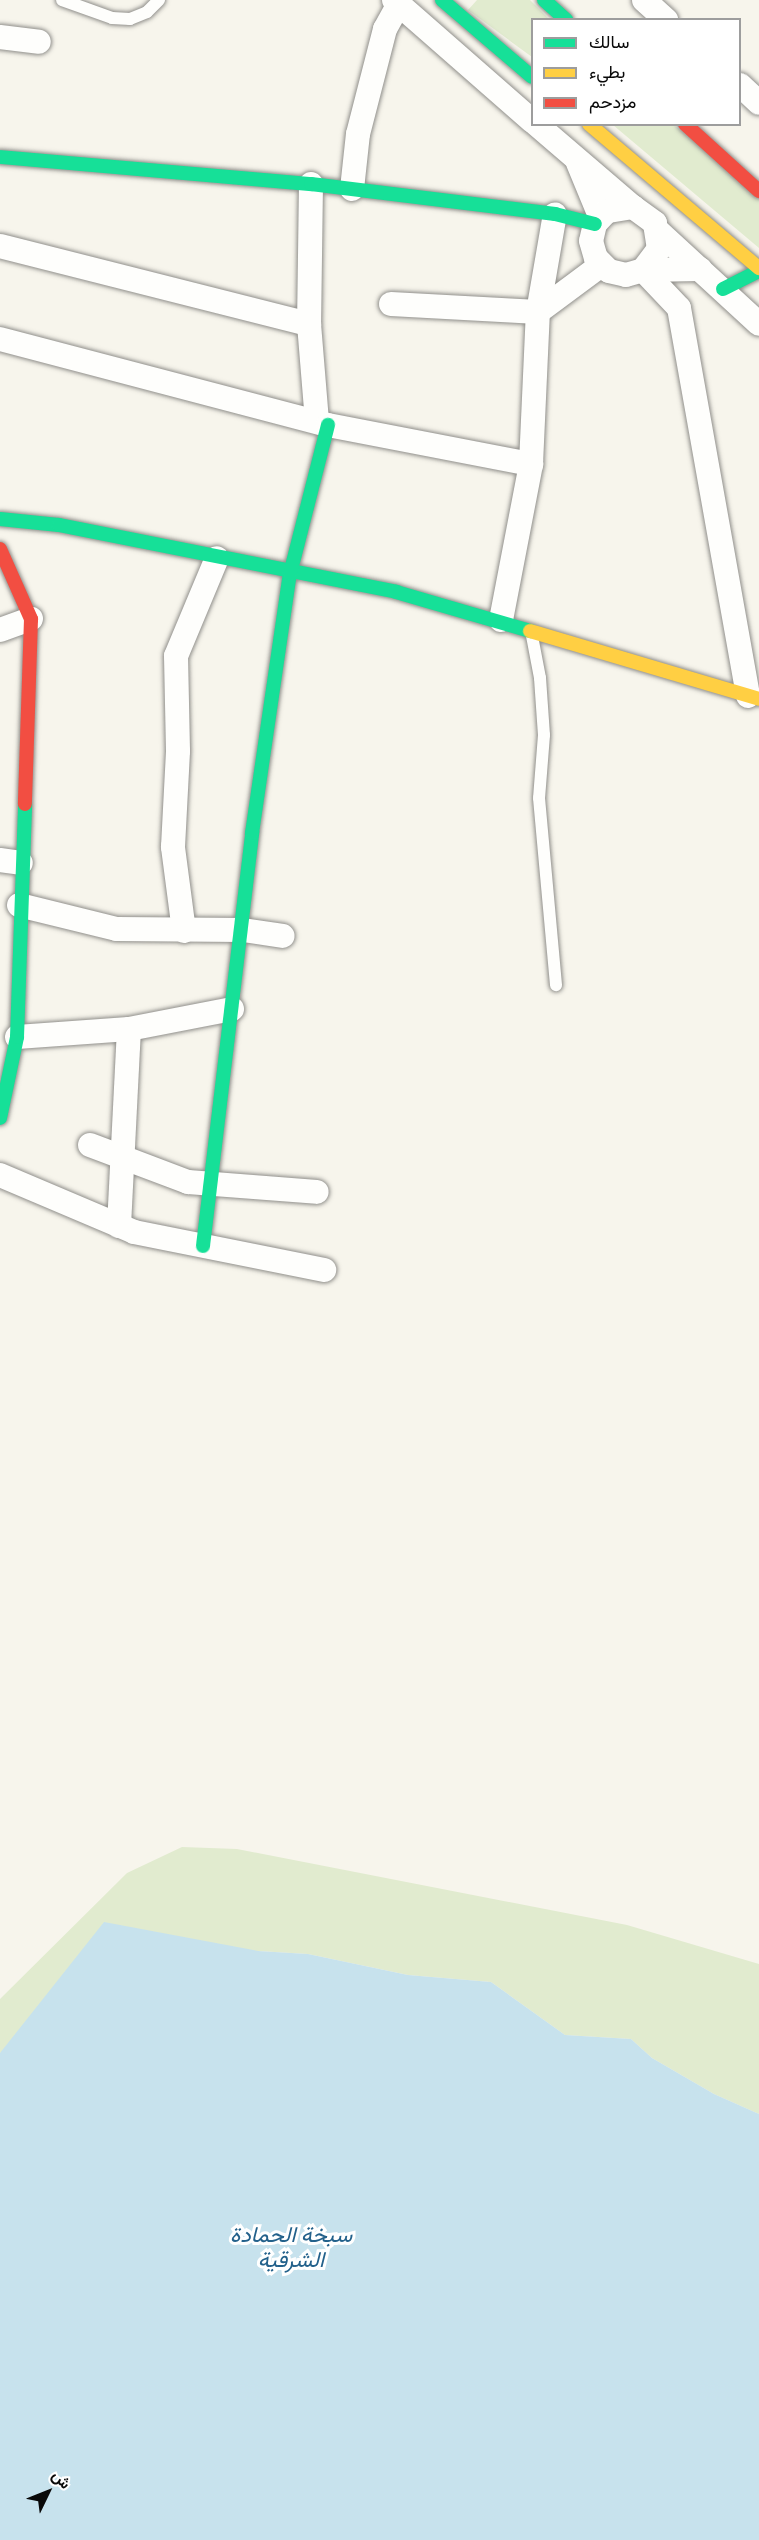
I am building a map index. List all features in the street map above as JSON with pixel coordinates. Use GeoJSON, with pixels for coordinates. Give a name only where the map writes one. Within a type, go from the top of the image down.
{"type":"FeatureCollection","features":[{"type":"Feature","properties":{"kind":"main road"},"geometry":{"type":"LineString","coordinates":[[442,0],[531,76]]}},
{"type":"Feature","properties":{"kind":"main road"},"geometry":{"type":"LineString","coordinates":[[544,0],[564,18]]}},
{"type":"Feature","properties":{"kind":"main road"},"geometry":{"type":"LineString","coordinates":[[591,126],[759,270],[723,289]]}},
{"type":"Feature","properties":{"kind":"main road"},"geometry":{"type":"LineString","coordinates":[[687,126],[759,191]]}},
{"type":"Feature","properties":{"kind":"main road"},"geometry":{"type":"LineString","coordinates":[[0,157],[310,184],[598,220]]}},
{"type":"Feature","properties":{"kind":"main road"},"geometry":{"type":"LineString","coordinates":[[203,1246],[243,930],[252,833],[290,574],[322,423]]}},
{"type":"Feature","properties":{"kind":"main road"},"geometry":{"type":"LineString","coordinates":[[0,519],[60,525],[290,574],[396,592],[501,620],[754,697]]}},
{"type":"Feature","properties":{"kind":"main road"},"geometry":{"type":"LineString","coordinates":[[0,549],[30,619],[10,861],[19,905],[9,967],[17,1037],[5,1085],[0,1118]]}},
{"type":"Feature","properties":{"kind":"street"},"geometry":{"type":"LineString","coordinates":[[644,0],[664,12]]}},
{"type":"Feature","properties":{"kind":"street"},"geometry":{"type":"LineString","coordinates":[[351,189],[358,134],[385,29],[406,5],[531,121]]}},
{"type":"Feature","properties":{"kind":"street"},"geometry":{"type":"LineString","coordinates":[[0,37],[39,42]]}},
{"type":"Feature","properties":{"kind":"street"},"geometry":{"type":"LineString","coordinates":[[741,86],[759,103]]}},
{"type":"Feature","properties":{"kind":"street"},"geometry":{"type":"LineString","coordinates":[[538,126],[633,207],[649,215],[658,231],[759,324]]}},
{"type":"Feature","properties":{"kind":"street"},"geometry":{"type":"LineString","coordinates":[[577,161],[598,220],[592,250],[601,265],[617,274],[643,270],[700,270]]}},
{"type":"Feature","properties":{"kind":"street"},"geometry":{"type":"LineString","coordinates":[[310,184],[309,324],[322,423]]}},
{"type":"Feature","properties":{"kind":"street"},"geometry":{"type":"LineString","coordinates":[[598,220],[615,207],[633,207]]}},
{"type":"Feature","properties":{"kind":"street"},"geometry":{"type":"LineString","coordinates":[[501,620],[531,464],[538,312],[555,214]]}},
{"type":"Feature","properties":{"kind":"street"},"geometry":{"type":"LineString","coordinates":[[643,270],[659,249],[658,231]]}},
{"type":"Feature","properties":{"kind":"street"},"geometry":{"type":"LineString","coordinates":[[0,246],[309,324]]}},
{"type":"Feature","properties":{"kind":"street"},"geometry":{"type":"LineString","coordinates":[[391,304],[538,312],[601,265]]}},
{"type":"Feature","properties":{"kind":"street"},"geometry":{"type":"LineString","coordinates":[[643,270],[679,308],[754,697]]}},
{"type":"Feature","properties":{"kind":"street"},"geometry":{"type":"LineString","coordinates":[[0,339],[322,423],[531,464]]}},
{"type":"Feature","properties":{"kind":"street"},"geometry":{"type":"LineString","coordinates":[[184,931],[173,847],[178,751],[176,656],[217,558]]}},
{"type":"Feature","properties":{"kind":"street"},"geometry":{"type":"LineString","coordinates":[[0,630],[30,619]]}},
{"type":"Feature","properties":{"kind":"street"},"geometry":{"type":"LineString","coordinates":[[19,905],[117,929],[243,930],[283,936]]}},
{"type":"Feature","properties":{"kind":"street"},"geometry":{"type":"LineString","coordinates":[[17,1037],[129,1029],[232,1010]]}},
{"type":"Feature","properties":{"kind":"street"},"geometry":{"type":"LineString","coordinates":[[119,1226],[129,1029]]}},
{"type":"Feature","properties":{"kind":"street"},"geometry":{"type":"LineString","coordinates":[[90,1145],[188,1182],[210,1186],[317,1192]]}},
{"type":"Feature","properties":{"kind":"street"},"geometry":{"type":"LineString","coordinates":[[0,1175],[119,1226],[203,1246],[324,1270]]}},
{"type":"Feature","properties":{"kind":"lane"},"geometry":{"type":"LineString","coordinates":[[62,0],[112,18],[130,19],[147,12],[159,0]]}},
{"type":"Feature","properties":{"kind":"lane"},"geometry":{"type":"LineString","coordinates":[[530,629],[540,678],[544,735],[539,798],[556,985]]}},
{"type":"Feature","properties":{"kind":"green space"},"geometry":{"type":"Polygon","coordinates":[[[477,0],[530,0],[548,18],[531,18],[531,56],[468,10],[477,0]]]}},
{"type":"Feature","properties":{"kind":"green space"},"geometry":{"type":"Polygon","coordinates":[[[614,126],[675,126],[759,196],[759,248],[614,126]]]}},
{"type":"Feature","properties":{"kind":"green space"},"geometry":{"type":"Polygon","coordinates":[[[182,1847],[237,1849],[627,1925],[759,1964],[759,2114],[714,2094],[652,2058],[631,2039],[565,2035],[491,1982],[408,1975],[308,1954],[258,1951],[0,2053],[0,1999],[127,1873],[182,1847]]]}},
{"type":"Feature","properties":{"kind":"water","name":"سبخة الحمادة الشرقية"},"geometry":{"type":"Polygon","coordinates":[[[104,1922],[258,1951],[308,1954],[408,1975],[491,1982],[565,2035],[631,2039],[652,2058],[714,2094],[759,2114],[759,2540],[0,2540],[0,2053],[104,1922]]]}},
{"type":"Feature","properties":{"kind":"traffic: fast"},"geometry":{"type":"LineString","coordinates":[[442,0],[531,76]]}},
{"type":"Feature","properties":{"kind":"traffic: fast"},"geometry":{"type":"LineString","coordinates":[[544,0],[564,18]]}},
{"type":"Feature","properties":{"kind":"traffic: fast"},"geometry":{"type":"LineString","coordinates":[[0,157],[311,184],[555,214],[595,224]]}},
{"type":"Feature","properties":{"kind":"traffic: fast"},"geometry":{"type":"LineString","coordinates":[[723,289],[759,271]]}},
{"type":"Feature","properties":{"kind":"traffic: fast"},"geometry":{"type":"LineString","coordinates":[[203,1246],[252,833],[290,574],[328,425]]}},
{"type":"Feature","properties":{"kind":"traffic: fast"},"geometry":{"type":"LineString","coordinates":[[0,519],[59,525],[396,592],[530,631]]}},
{"type":"Feature","properties":{"kind":"traffic: fast"},"geometry":{"type":"LineString","coordinates":[[0,1118],[17,1037],[25,804]]}},
{"type":"Feature","properties":{"kind":"traffic: slow"},"geometry":{"type":"LineString","coordinates":[[591,126],[759,268]]}},
{"type":"Feature","properties":{"kind":"traffic: slow"},"geometry":{"type":"LineString","coordinates":[[530,631],[759,699]]}},
{"type":"Feature","properties":{"kind":"traffic: jam"},"geometry":{"type":"LineString","coordinates":[[687,126],[759,191]]}},
{"type":"Feature","properties":{"kind":"traffic: jam"},"geometry":{"type":"LineString","coordinates":[[0,549],[31,619],[25,804]]}}]}
